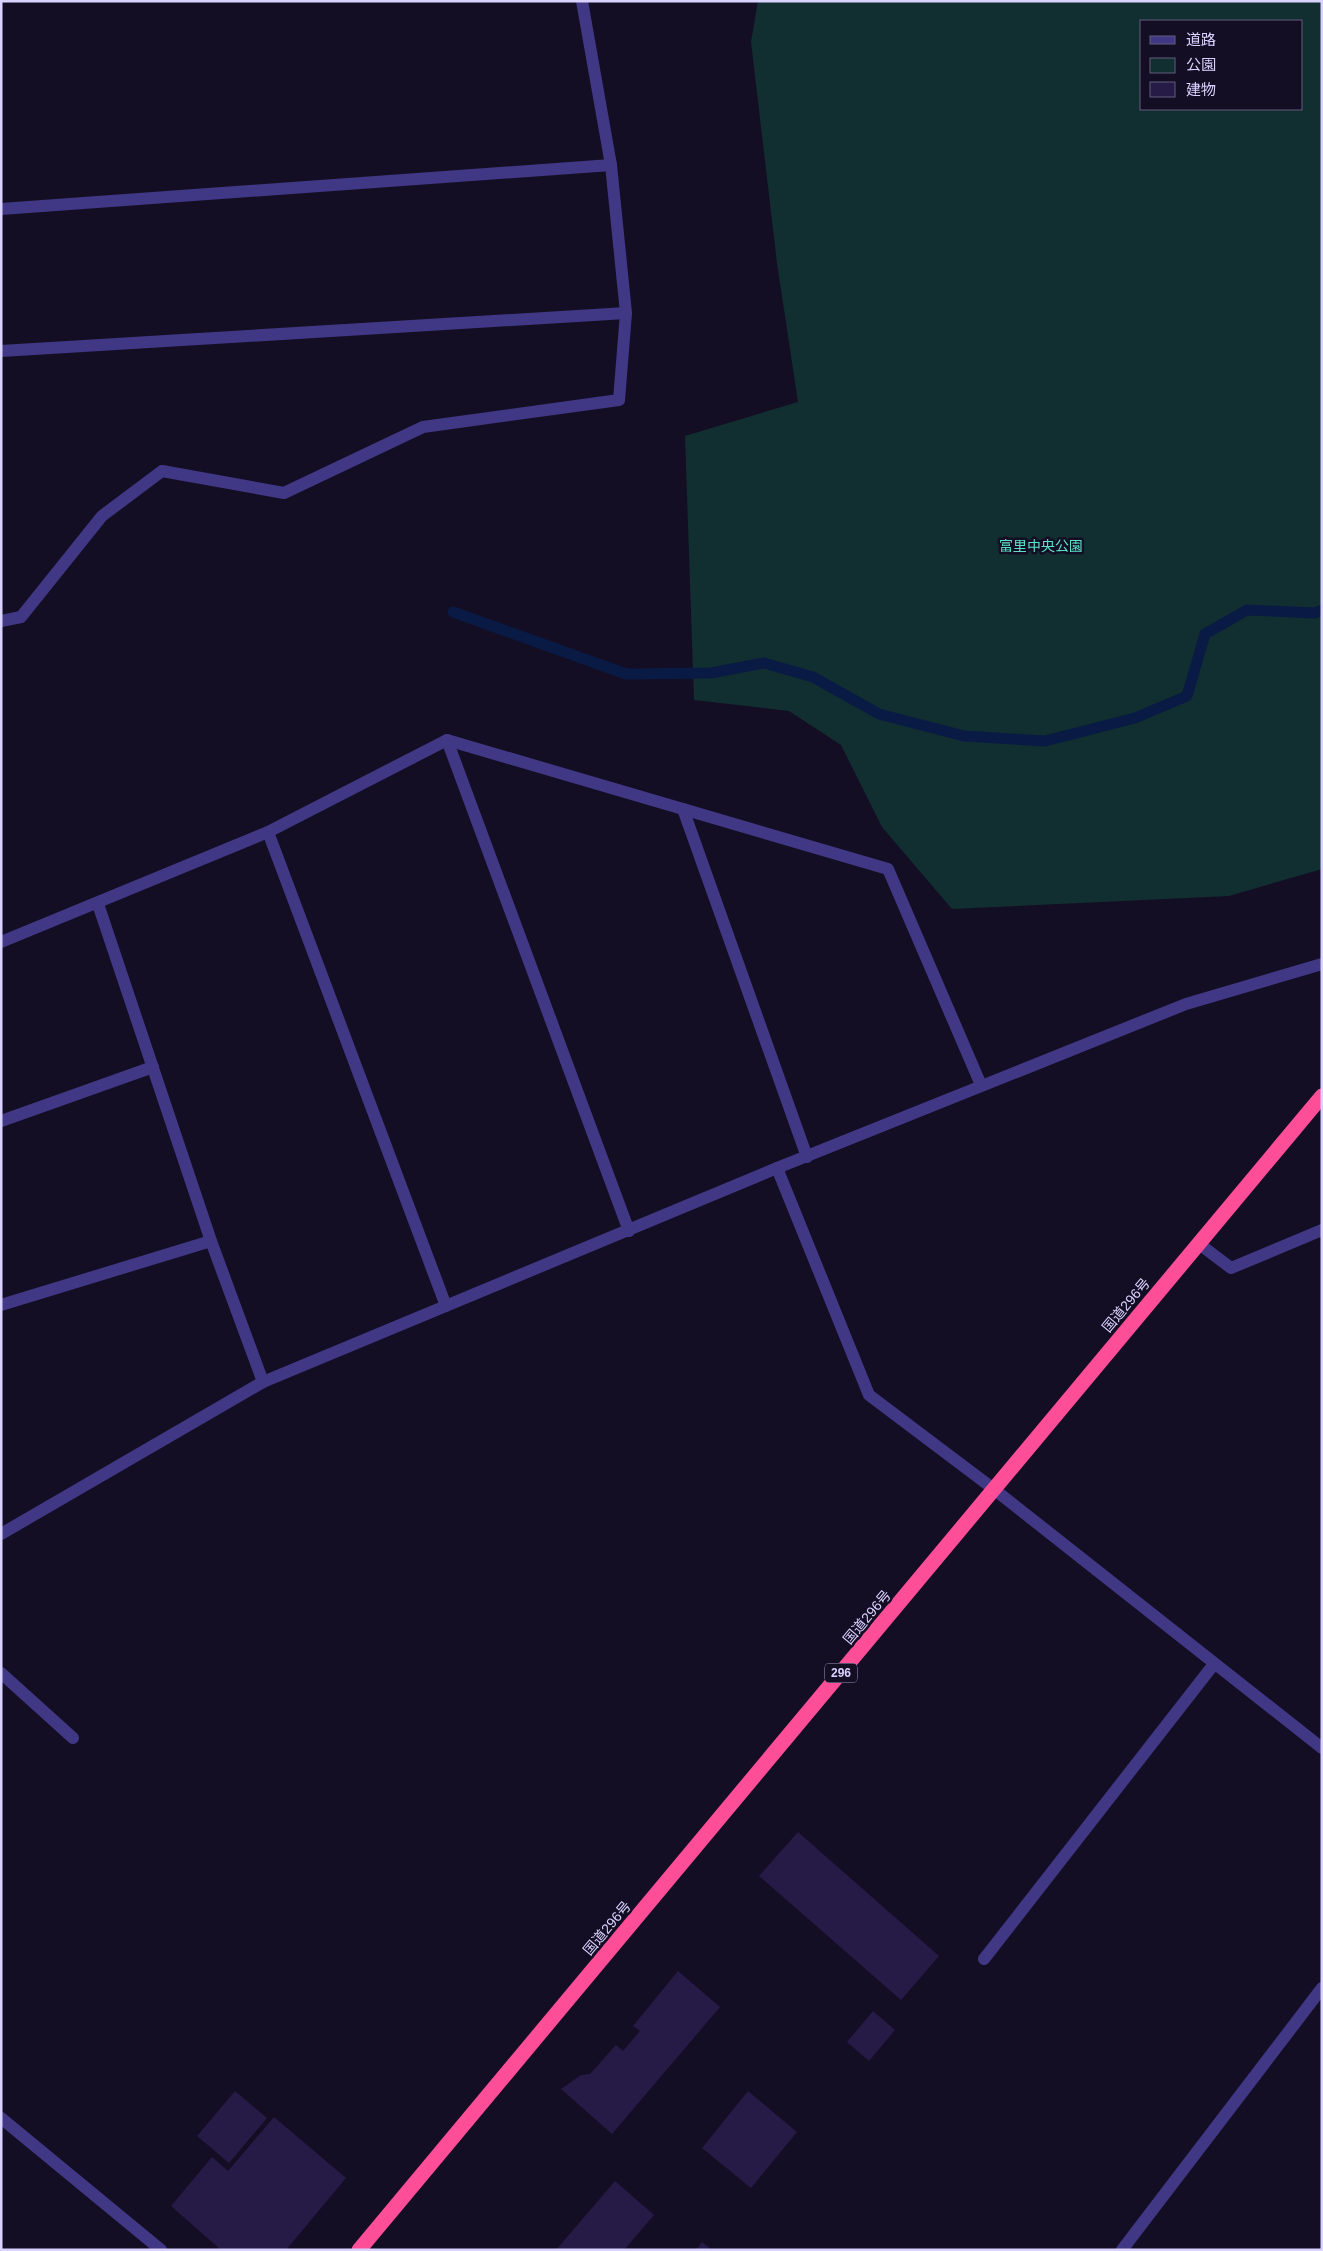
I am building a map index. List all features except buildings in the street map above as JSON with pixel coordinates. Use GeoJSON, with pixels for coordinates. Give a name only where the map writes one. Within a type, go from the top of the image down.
{"type":"FeatureCollection","features":[{"type":"Feature","properties":{"kind":"highway","name":"国道296号"},"geometry":{"type":"LineString","coordinates":[[359,2250],[1322,1096]]}},
{"type":"Feature","properties":{"kind":"street"},"geometry":{"type":"LineString","coordinates":[[1,621],[21,617],[102,516],[162,471],[284,493],[423,427],[619,400],[626,313],[611,165],[582,1]]}},
{"type":"Feature","properties":{"kind":"street"},"geometry":{"type":"LineString","coordinates":[[1,209],[611,165]]}},
{"type":"Feature","properties":{"kind":"street"},"geometry":{"type":"LineString","coordinates":[[1,351],[626,313]]}},
{"type":"Feature","properties":{"kind":"street"},"geometry":{"type":"LineString","coordinates":[[446,740],[629,1231]]}},
{"type":"Feature","properties":{"kind":"street"},"geometry":{"type":"LineString","coordinates":[[1,942],[98,904],[268,832],[446,740],[888,869],[982,1085]]}},
{"type":"Feature","properties":{"kind":"street"},"geometry":{"type":"LineString","coordinates":[[683,809],[807,1157]]}},
{"type":"Feature","properties":{"kind":"street"},"geometry":{"type":"LineString","coordinates":[[268,832],[446,1306]]}},
{"type":"Feature","properties":{"kind":"street"},"geometry":{"type":"LineString","coordinates":[[98,904],[211,1241],[262,1382]]}},
{"type":"Feature","properties":{"kind":"street"},"geometry":{"type":"LineString","coordinates":[[1,1534],[262,1382],[777,1168],[1186,1004],[1322,964]]}},
{"type":"Feature","properties":{"kind":"street"},"geometry":{"type":"LineString","coordinates":[[1,1121],[153,1067]]}},
{"type":"Feature","properties":{"kind":"street"},"geometry":{"type":"LineString","coordinates":[[777,1168],[869,1395],[994,1490],[1322,1748]]}},
{"type":"Feature","properties":{"kind":"street"},"geometry":{"type":"LineString","coordinates":[[1198,1243],[1231,1268],[1322,1230]]}},
{"type":"Feature","properties":{"kind":"street"},"geometry":{"type":"LineString","coordinates":[[1,1305],[211,1241]]}},
{"type":"Feature","properties":{"kind":"street"},"geometry":{"type":"LineString","coordinates":[[984,1959],[1214,1664]]}},
{"type":"Feature","properties":{"kind":"street"},"geometry":{"type":"LineString","coordinates":[[1,1673],[73,1738]]}},
{"type":"Feature","properties":{"kind":"street"},"geometry":{"type":"LineString","coordinates":[[1122,2250],[1322,1988]]}},
{"type":"Feature","properties":{"kind":"street"},"geometry":{"type":"LineString","coordinates":[[1,2118],[161,2250]]}},
{"type":"Feature","properties":{"kind":"green space","name":"富里中央公園"},"geometry":{"type":"Polygon","coordinates":[[[758,1],[1322,1],[1322,869],[1229,896],[952,909],[882,827],[841,745],[789,711],[694,700],[685,436],[798,402],[777,263],[751,42],[758,1]]]}},
{"type":"Feature","properties":{"kind":"waterway"},"geometry":{"type":"LineString","coordinates":[[453,612],[626,674],[711,673],[764,663],[813,677],[879,714],[964,736],[1045,741],[1135,718],[1187,696],[1205,634],[1247,610],[1315,613],[1322,610]]}}]}
